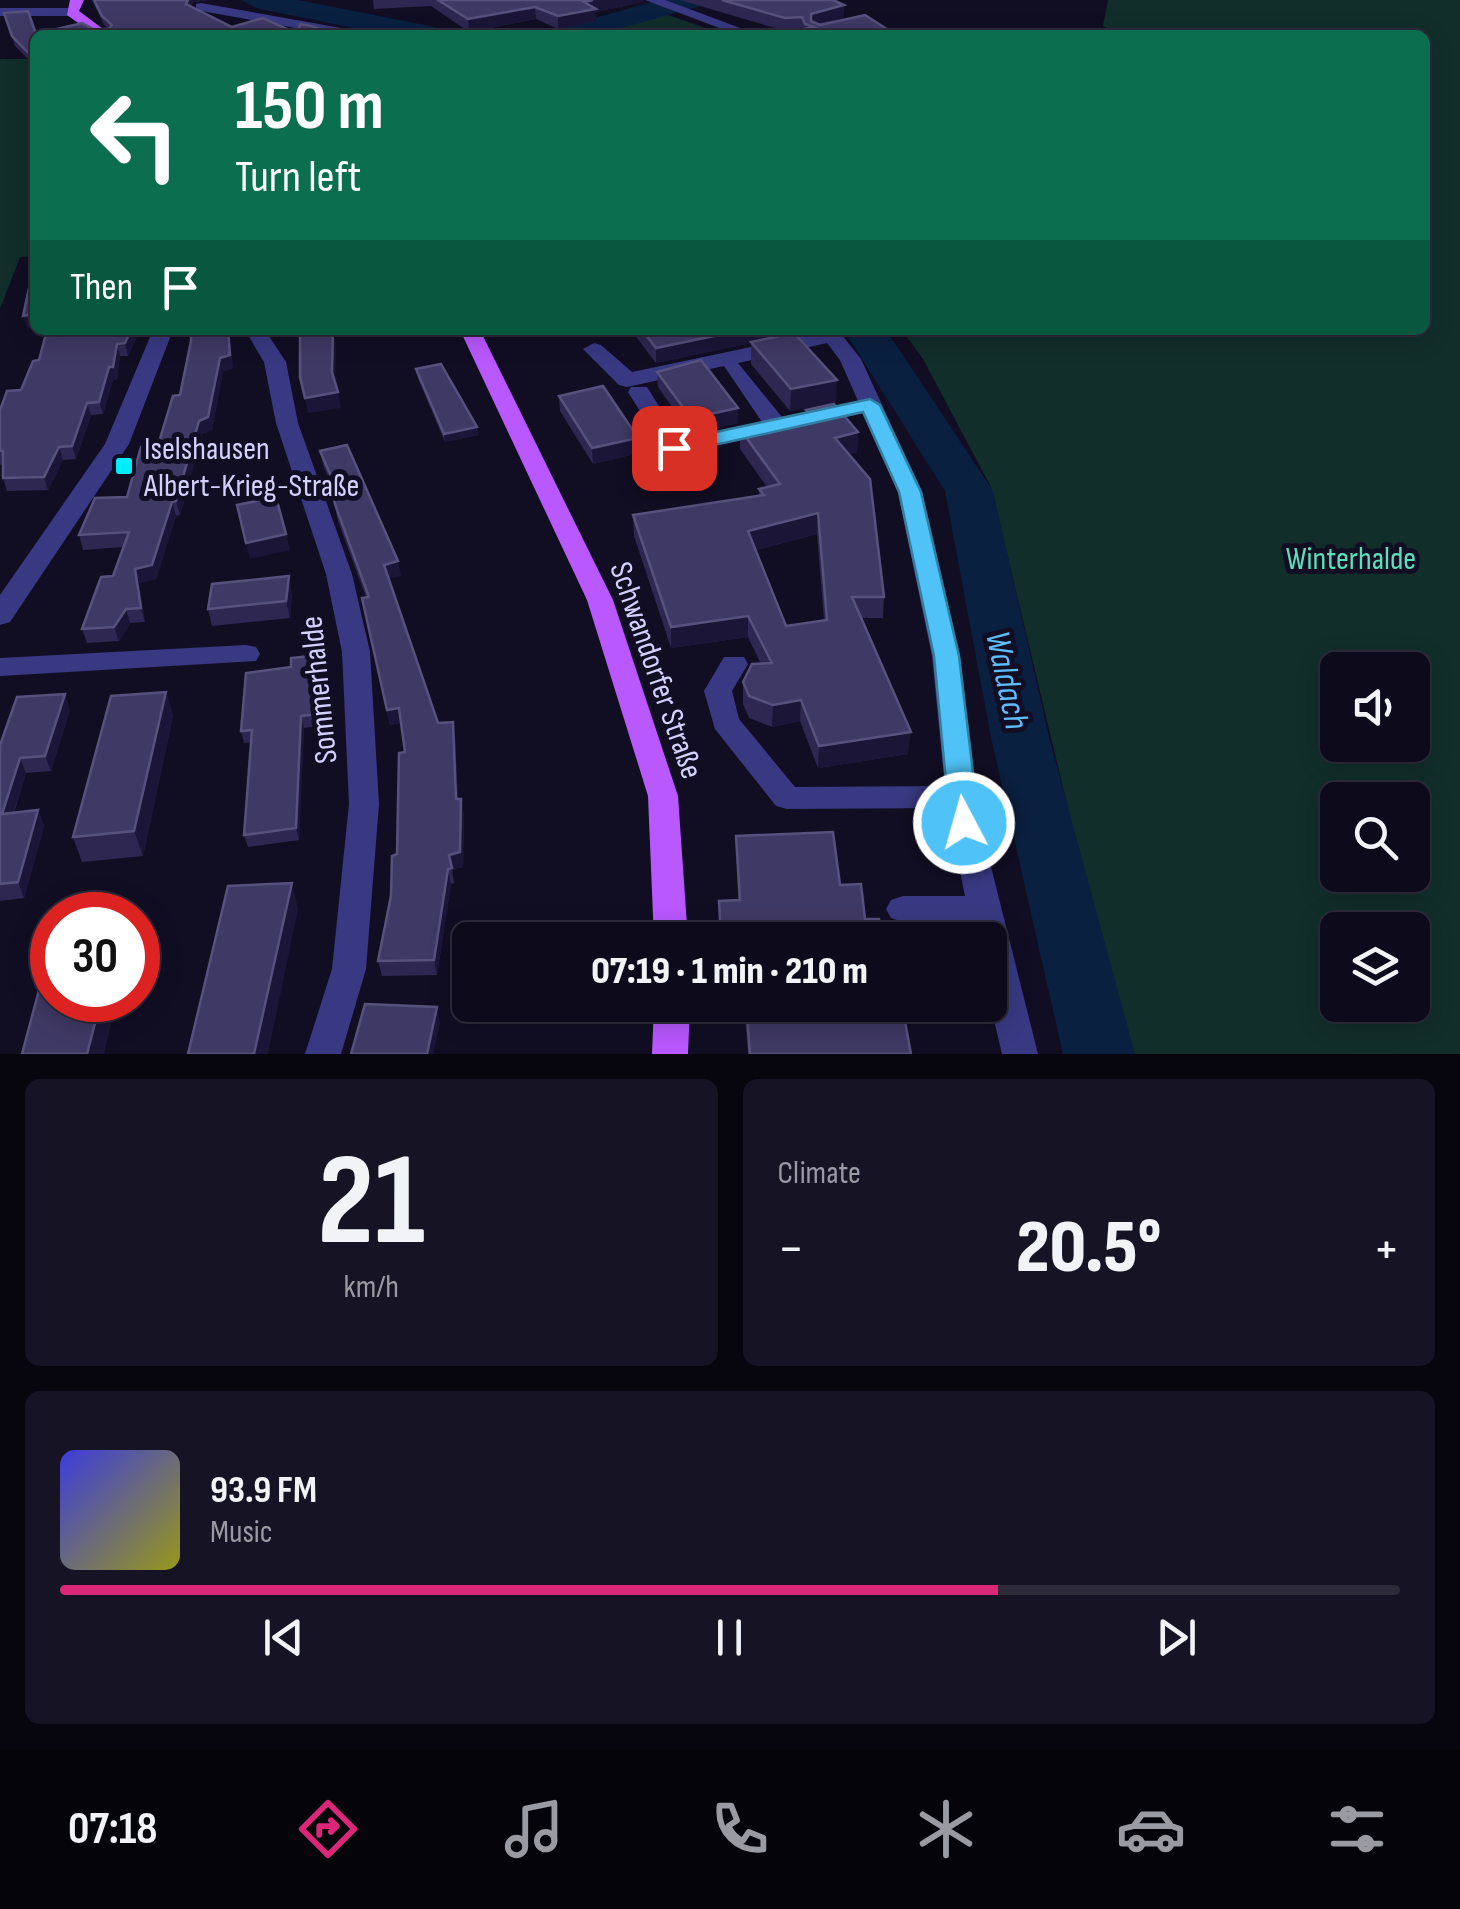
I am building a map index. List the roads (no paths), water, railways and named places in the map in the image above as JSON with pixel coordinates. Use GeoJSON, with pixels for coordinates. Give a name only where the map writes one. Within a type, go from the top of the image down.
{"type":"FeatureCollection","features":[{"type":"Feature","properties":{"kind":"main road"},"geometry":{"type":"LineString","coordinates":[[74,6],[99,30]]}},
{"type":"Feature","properties":{"kind":"main road","name":"Schwandorfer Straße"},"geometry":{"type":"LineString","coordinates":[[472,335],[600,600],[663,796],[670,922]]}},
{"type":"Feature","properties":{"kind":"main road"},"geometry":{"type":"LineString","coordinates":[[670,1054],[671,1022]]}},
{"type":"Feature","properties":{"kind":"street"},"geometry":{"type":"LineString","coordinates":[[680,10],[713,0]]}},
{"type":"Feature","properties":{"kind":"street"},"geometry":{"type":"LineString","coordinates":[[655,1],[738,30]]}},
{"type":"Feature","properties":{"kind":"street"},"geometry":{"type":"LineString","coordinates":[[0,12],[50,13],[74,6]]}},
{"type":"Feature","properties":{"kind":"street"},"geometry":{"type":"LineString","coordinates":[[201,7],[330,30]]}},
{"type":"Feature","properties":{"kind":"street"},"geometry":{"type":"LineString","coordinates":[[46,30],[50,13]]}},
{"type":"Feature","properties":{"kind":"street"},"geometry":{"type":"LineString","coordinates":[[0,616],[22,577],[79,506],[118,443],[161,335]]}},
{"type":"Feature","properties":{"kind":"street","name":"Sommerhalde"},"geometry":{"type":"LineString","coordinates":[[257,335],[274,362],[287,423],[339,574],[356,652],[364,804],[349,969],[323,1054]]}},
{"type":"Feature","properties":{"kind":"street"},"geometry":{"type":"LineString","coordinates":[[594,349],[627,380],[821,335]]}},
{"type":"Feature","properties":{"kind":"street"},"geometry":{"type":"LineString","coordinates":[[832,335],[850,359],[910,492],[946,656],[962,797],[1020,1054]]}},
{"type":"Feature","properties":{"kind":"street"},"geometry":{"type":"LineString","coordinates":[[733,368],[776,425]]}},
{"type":"Feature","properties":{"kind":"street"},"geometry":{"type":"LineString","coordinates":[[639,392],[674,448],[870,405]]}},
{"type":"Feature","properties":{"kind":"street"},"geometry":{"type":"LineString","coordinates":[[0,667],[246,654]]}},
{"type":"Feature","properties":{"kind":"street"},"geometry":{"type":"LineString","coordinates":[[734,664],[718,691],[725,722],[787,798],[962,797]]}},
{"type":"Feature","properties":{"kind":"street"},"geometry":{"type":"LineString","coordinates":[[902,909],[986,909]]}},
{"type":"Feature","properties":{"kind":"waterway","name":"Waldach"},"geometry":{"type":"LineString","coordinates":[[256,0],[405,30]]}},
{"type":"Feature","properties":{"kind":"waterway"},"geometry":{"type":"LineString","coordinates":[[582,30],[691,0]]}},
{"type":"Feature","properties":{"kind":"waterway","name":"Waldach"},"geometry":{"type":"LineString","coordinates":[[868,335],[969,491],[1020,737],[1099,1054]]}},
{"type":"Feature","properties":{"kind":"place","name":"Iselshausen Albert-Krieg-Straße"},"geometry":{"type":"Point","coordinates":[124,466]}},
{"type":"Feature","properties":{"kind":"park label","name":"Winterhalde"},"geometry":{"type":"Point","coordinates":[1351,558]}}]}
